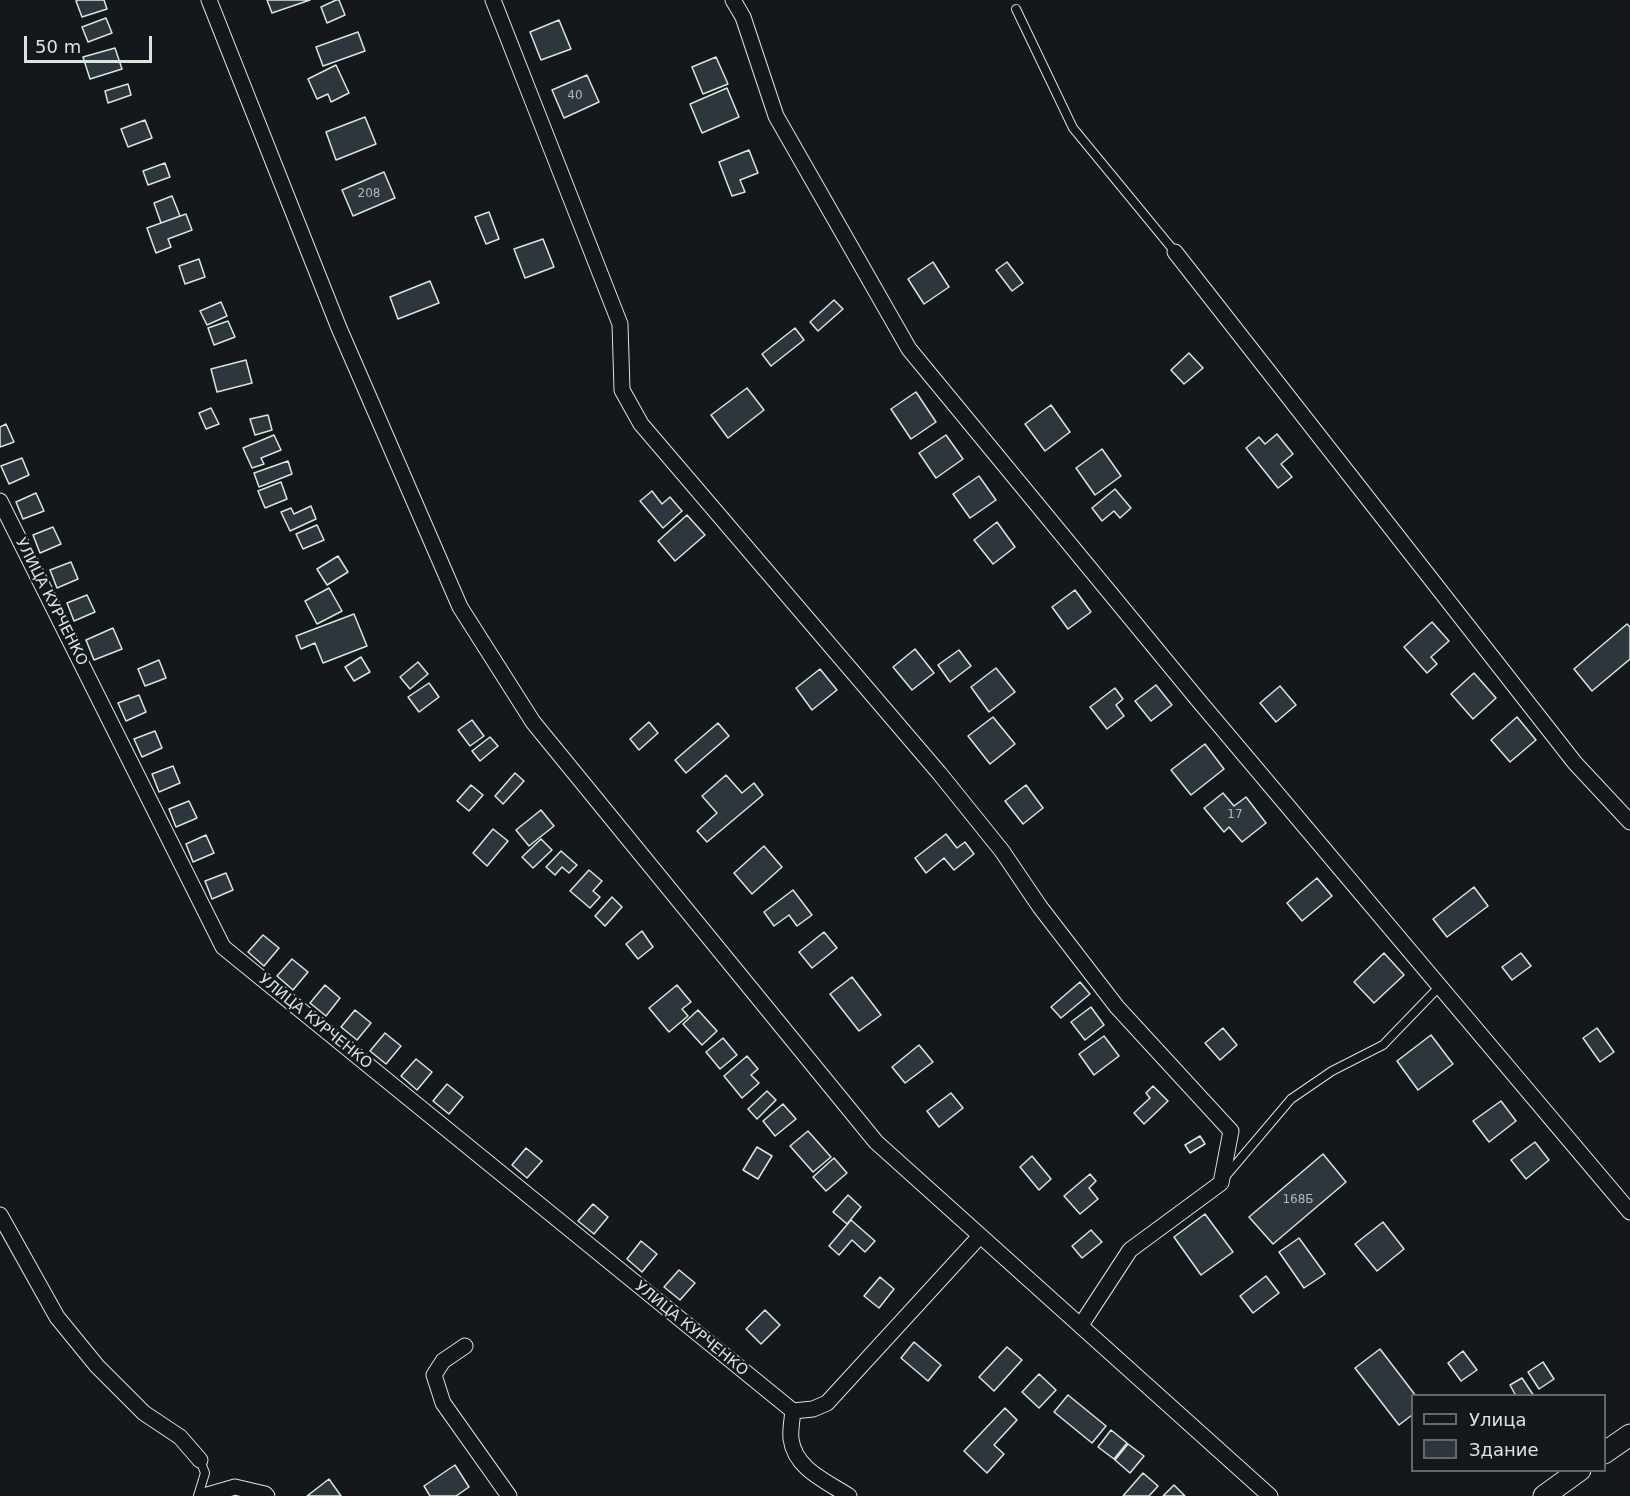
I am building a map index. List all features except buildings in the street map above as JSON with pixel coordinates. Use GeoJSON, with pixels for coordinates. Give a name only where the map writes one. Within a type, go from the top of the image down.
{"type":"FeatureCollection","features":[{"type":"Feature","properties":{"kind":"main road"},"geometry":{"type":"LineString","coordinates":[[1606,1452],[1630,1435]]}},
{"type":"Feature","properties":{"kind":"main road"},"geometry":{"type":"LineString","coordinates":[[1544,1496],[1577,1472]]}},
{"type":"Feature","properties":{"kind":"street"},"geometry":{"type":"LineString","coordinates":[[209,0],[339,328],[460,607],[533,722],[876,1142],[1270,1496]]}},
{"type":"Feature","properties":{"kind":"street"},"geometry":{"type":"LineString","coordinates":[[493,0],[620,324],[621,390],[641,424],[947,783],[1002,851],[1040,907],[1118,1007],[1231,1131],[1221,1183],[1130,1250],[1081,1325]]}},
{"type":"Feature","properties":{"kind":"street"},"geometry":{"type":"LineString","coordinates":[[733,0],[743,17],[776,116],[909,349],[1199,701],[1630,1212]]}},
{"type":"Feature","properties":{"kind":"street"},"geometry":{"type":"LineString","coordinates":[[1175,252],[1575,763],[1630,822]]}},
{"type":"Feature","properties":{"kind":"street","name":"УЛИЦА КУРЧЕНКО"},"geometry":{"type":"LineString","coordinates":[[0,501],[223,947],[793,1411]]}},
{"type":"Feature","properties":{"kind":"street"},"geometry":{"type":"LineString","coordinates":[[0,1215],[57,1317],[97,1366],[144,1413],[180,1437],[200,1460]]}},
{"type":"Feature","properties":{"kind":"street"},"geometry":{"type":"LineString","coordinates":[[849,1496],[808,1470],[795,1455],[791,1438],[793,1411],[813,1409],[827,1403],[980,1236]]}},
{"type":"Feature","properties":{"kind":"street"},"geometry":{"type":"LineString","coordinates":[[465,1346],[443,1360],[434,1375],[443,1403],[509,1496]]}},
{"type":"Feature","properties":{"kind":"street"},"geometry":{"type":"LineString","coordinates":[[204,1496],[235,1487],[267,1496]]}},
{"type":"Feature","properties":{"kind":"lane"},"geometry":{"type":"LineString","coordinates":[[1016,9],[1073,128],[1175,252]]}},
{"type":"Feature","properties":{"kind":"lane"},"geometry":{"type":"LineString","coordinates":[[1221,1183],[1291,1099],[1332,1071],[1383,1045],[1440,986]]}},
{"type":"Feature","properties":{"kind":"lane"},"geometry":{"type":"LineString","coordinates":[[198,1496],[205,1473],[200,1460]]}}]}
